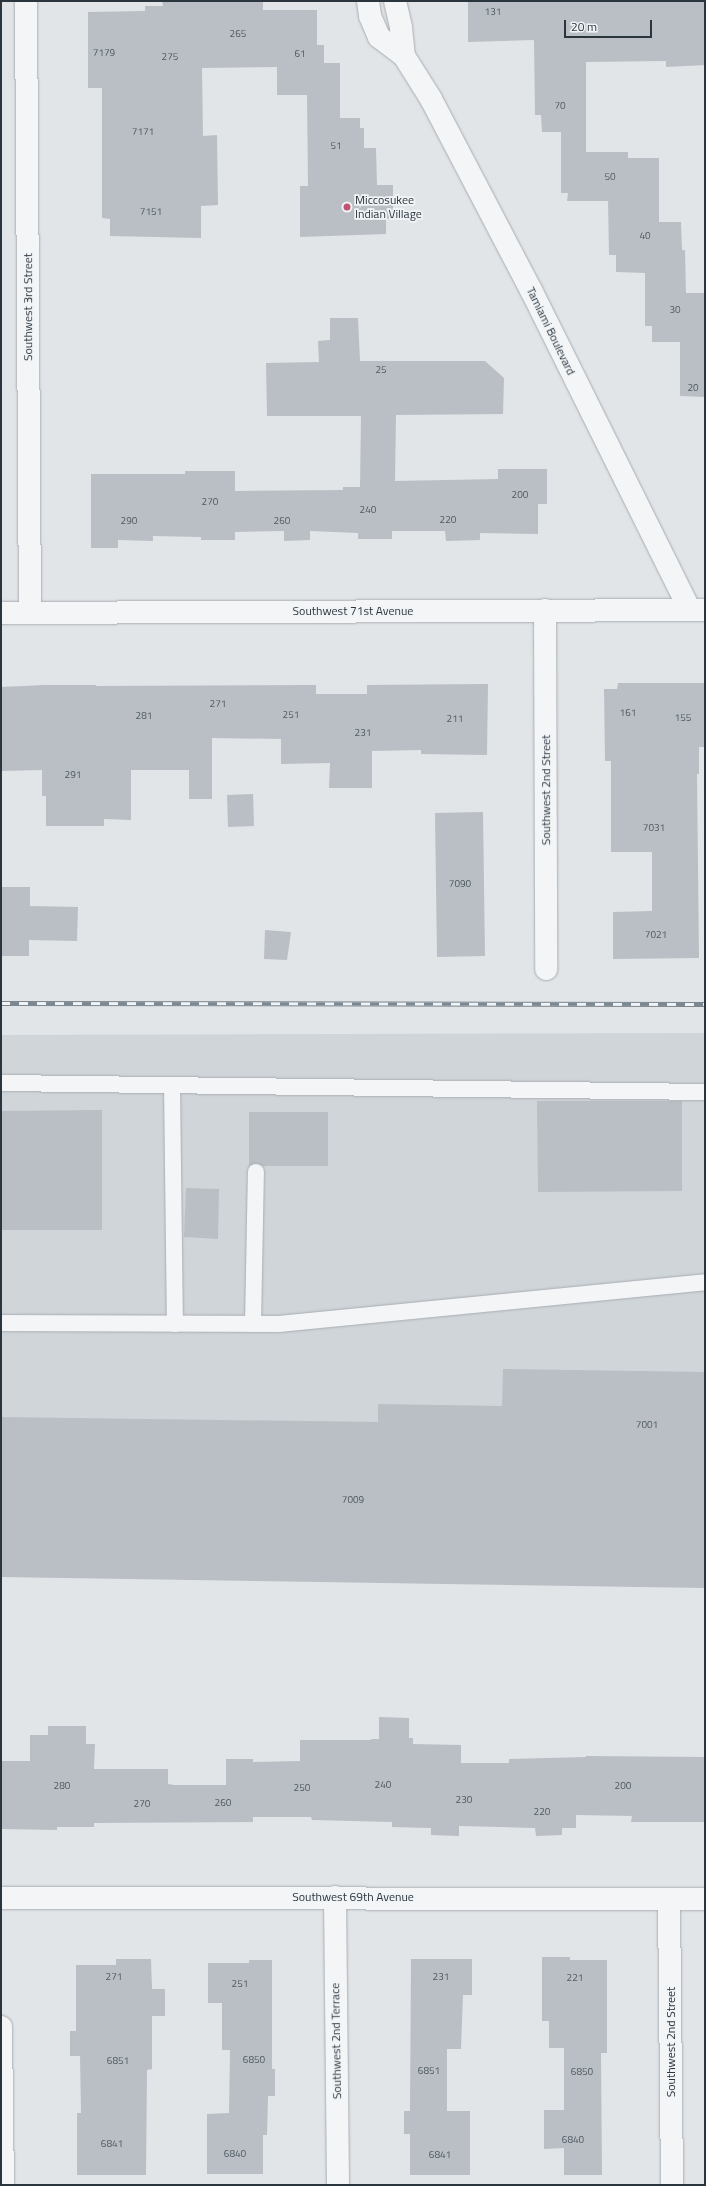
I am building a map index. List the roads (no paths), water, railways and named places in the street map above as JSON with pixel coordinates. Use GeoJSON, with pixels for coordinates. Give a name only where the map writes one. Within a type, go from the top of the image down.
{"type":"FeatureCollection","features":[{"type":"Feature","properties":{"kind":"street","name":"Southwest 3rd Street"},"geometry":{"type":"LineString","coordinates":[[26,1],[30,613]]}},
{"type":"Feature","properties":{"kind":"street","name":"Tamiami Boulevard"},"geometry":{"type":"LineString","coordinates":[[368,1],[370,16],[379,37],[404,56],[432,99],[698,610]]}},
{"type":"Feature","properties":{"kind":"street","name":"Tamiami Boulevard"},"geometry":{"type":"LineString","coordinates":[[395,1],[401,28],[404,56]]}},
{"type":"Feature","properties":{"kind":"street","name":"Southwest 2nd Street"},"geometry":{"type":"LineString","coordinates":[[545,610],[546,969]]}},
{"type":"Feature","properties":{"kind":"street","name":"Southwest 71st Avenue"},"geometry":{"type":"LineString","coordinates":[[1,613],[698,610]]}},
{"type":"Feature","properties":{"kind":"street","name":"Southwest 69th Avenue"},"geometry":{"type":"LineString","coordinates":[[1,1898],[335,1897],[705,1899]]}},
{"type":"Feature","properties":{"kind":"street","name":"Southwest 2nd Terrace"},"geometry":{"type":"LineString","coordinates":[[335,1897],[338,2185]]}},
{"type":"Feature","properties":{"kind":"street","name":"Southwest 2nd Street"},"geometry":{"type":"LineString","coordinates":[[669,1899],[672,2185]]}},
{"type":"Feature","properties":{"kind":"street"},"geometry":{"type":"LineString","coordinates":[[1,2027],[3,2185]]}},
{"type":"Feature","properties":{"kind":"lane"},"geometry":{"type":"LineString","coordinates":[[1,1082],[705,1092]]}},
{"type":"Feature","properties":{"kind":"lane"},"geometry":{"type":"LineString","coordinates":[[172,1085],[175,1324]]}},
{"type":"Feature","properties":{"kind":"lane"},"geometry":{"type":"LineString","coordinates":[[253,1324],[256,1172]]}},
{"type":"Feature","properties":{"kind":"lane"},"geometry":{"type":"LineString","coordinates":[[1,1323],[279,1324],[705,1282]]}},
{"type":"Feature","properties":{"kind":"railway"},"geometry":{"type":"LineString","coordinates":[[1,1003],[705,1004]]}},
{"type":"Feature","properties":{"kind":"place","name":"Miccosukee Indian Village"},"geometry":{"type":"Point","coordinates":[347,207]}}]}
